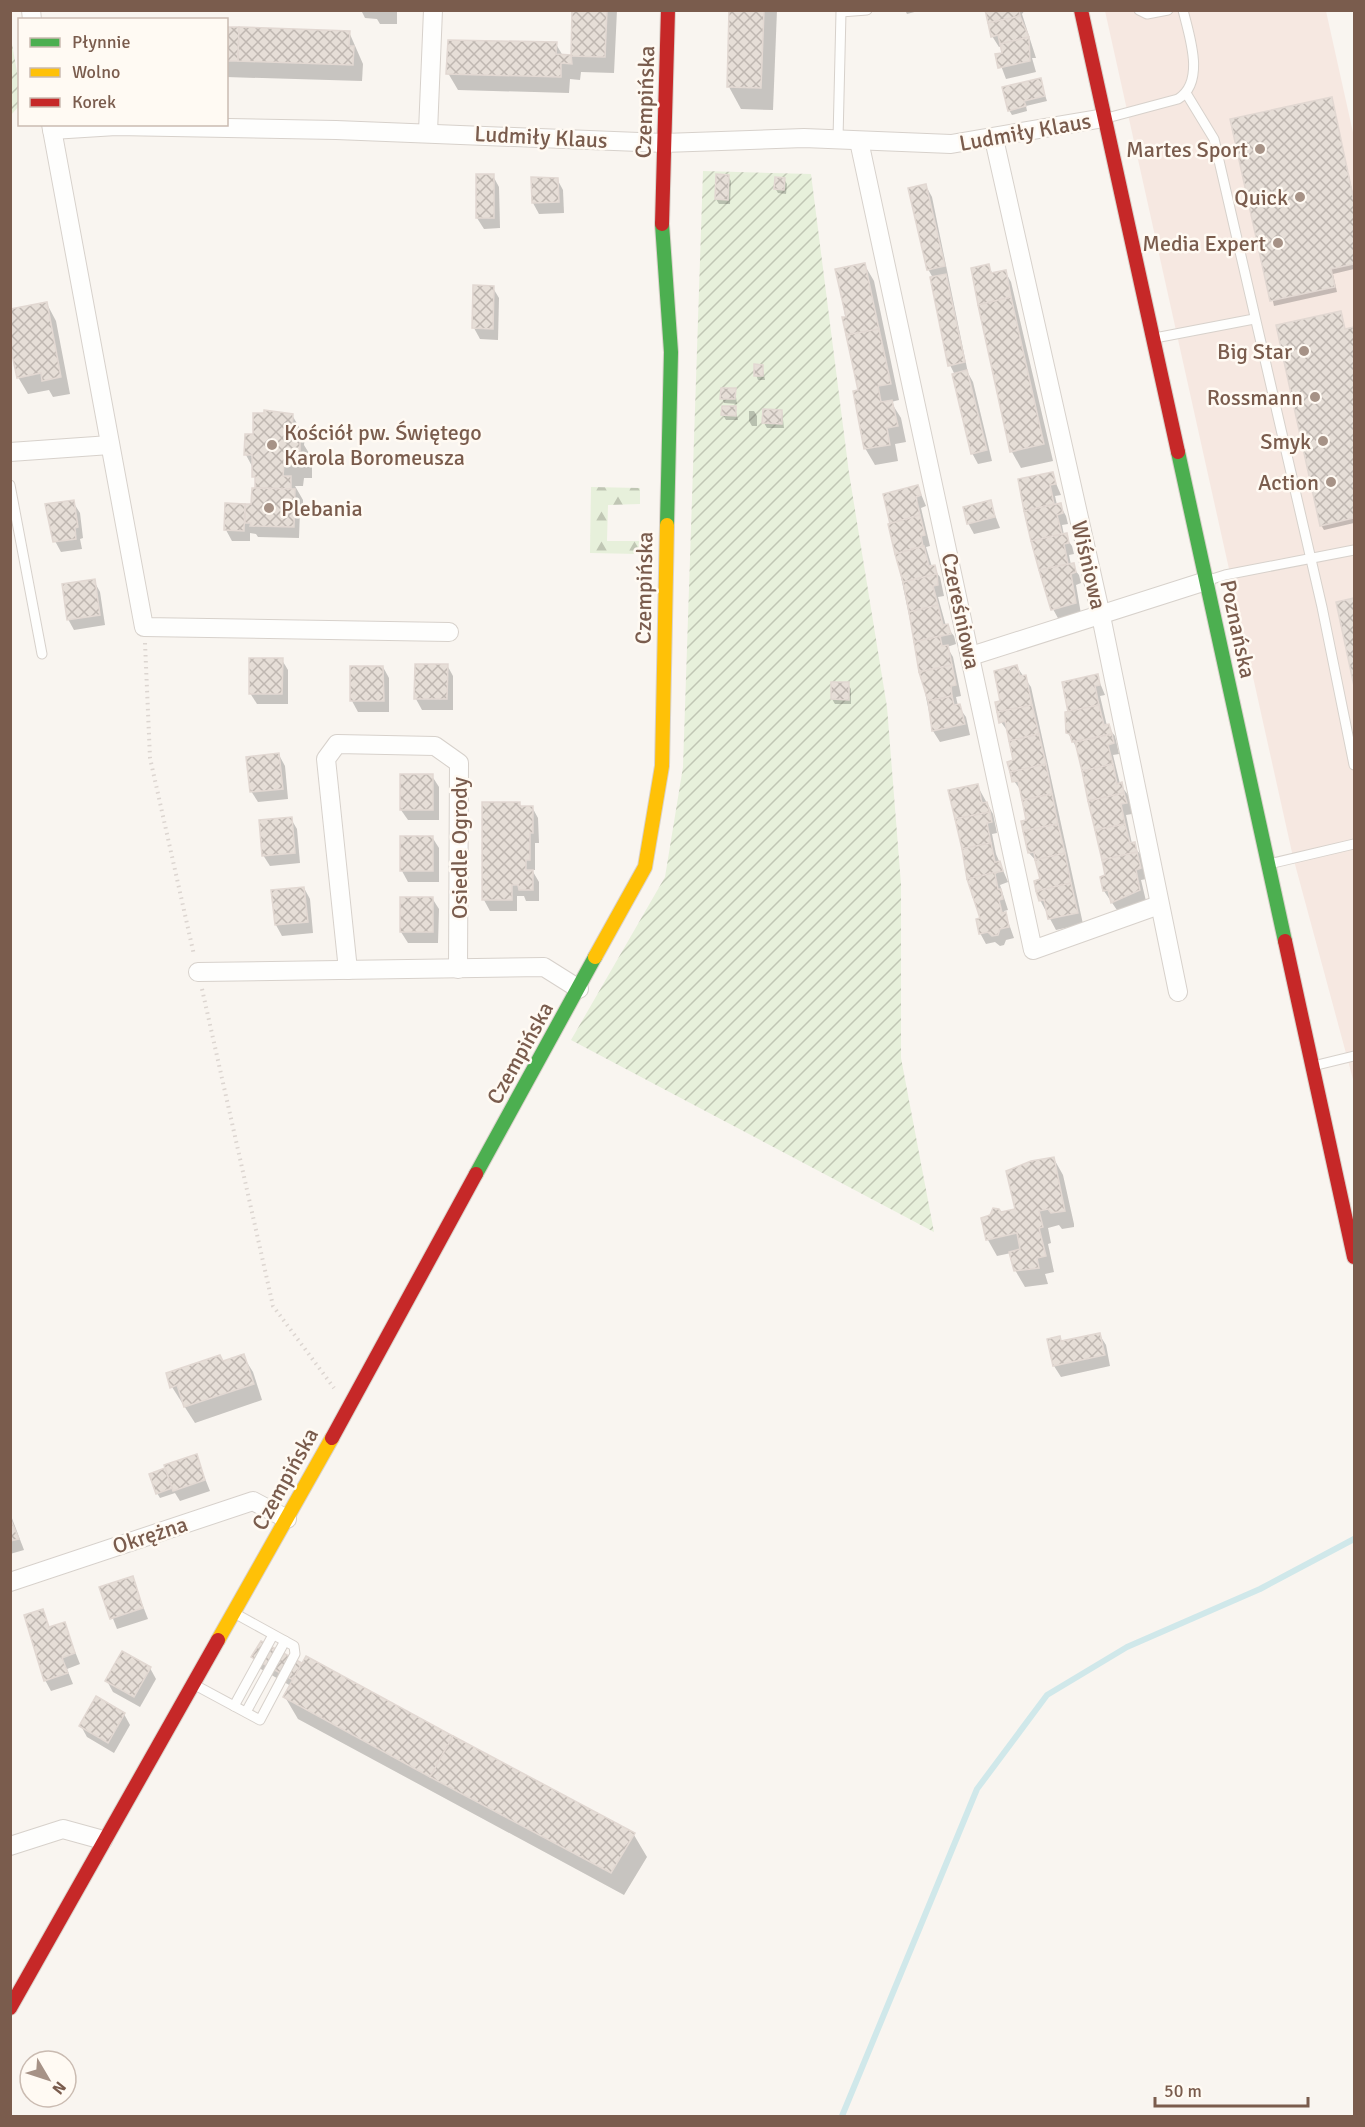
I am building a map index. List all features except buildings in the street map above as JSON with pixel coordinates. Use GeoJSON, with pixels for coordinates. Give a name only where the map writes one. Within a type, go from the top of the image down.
{"type":"FeatureCollection","features":[{"type":"Feature","properties":{"kind":"street"},"geometry":{"type":"LineString","coordinates":[[428,132],[433,10]]}},
{"type":"Feature","properties":{"kind":"street","name":"Czempińska"},"geometry":{"type":"LineString","coordinates":[[10,2008],[103,1840],[287,1519],[645,867],[662,766],[671,352],[662,237],[668,10]]}},
{"type":"Feature","properties":{"kind":"street","name":"Poznańska"},"geometry":{"type":"LineString","coordinates":[[1081,10],[1354,1257]]}},
{"type":"Feature","properties":{"kind":"street","name":"Ludmiły Klaus"},"geometry":{"type":"LineString","coordinates":[[51,127],[116,126],[428,132],[664,143],[731,139],[838,139],[951,144],[994,139],[1104,118]]}},
{"type":"Feature","properties":{"kind":"street"},"geometry":{"type":"LineString","coordinates":[[51,127],[144,627],[449,632]]}},
{"type":"Feature","properties":{"kind":"street","name":"Wiśniowa"},"geometry":{"type":"LineString","coordinates":[[994,139],[1101,616],[1178,992]]}},
{"type":"Feature","properties":{"kind":"street","name":"Czereśniowa"},"geometry":{"type":"LineString","coordinates":[[859,141],[1033,950],[1159,905]]}},
{"type":"Feature","properties":{"kind":"street"},"geometry":{"type":"LineString","coordinates":[[10,452],[110,445]]}},
{"type":"Feature","properties":{"kind":"street"},"geometry":{"type":"LineString","coordinates":[[971,656],[1206,581]]}},
{"type":"Feature","properties":{"kind":"street","name":"Osiedle Ogrody"},"geometry":{"type":"LineString","coordinates":[[348,970],[326,759],[337,744],[435,746],[459,763],[458,969]]}},
{"type":"Feature","properties":{"kind":"street"},"geometry":{"type":"LineString","coordinates":[[198,972],[544,968],[579,989]]}},
{"type":"Feature","properties":{"kind":"street","name":"Okrężna"},"geometry":{"type":"LineString","coordinates":[[10,1581],[253,1501],[287,1519]]}},
{"type":"Feature","properties":{"kind":"street"},"geometry":{"type":"LineString","coordinates":[[10,1846],[63,1829],[103,1840]]}},
{"type":"Feature","properties":{"kind":"lane"},"geometry":{"type":"LineString","coordinates":[[838,139],[841,12],[867,10]]}},
{"type":"Feature","properties":{"kind":"lane"},"geometry":{"type":"LineString","coordinates":[[1139,10],[1147,14],[1168,10]]}},
{"type":"Feature","properties":{"kind":"lane"},"geometry":{"type":"LineString","coordinates":[[1104,118],[1178,99],[1186,93],[1192,80],[1194,63],[1183,10]]}},
{"type":"Feature","properties":{"kind":"lane"},"geometry":{"type":"LineString","coordinates":[[1186,93],[1214,140],[1310,558],[1354,765]]}},
{"type":"Feature","properties":{"kind":"lane"},"geometry":{"type":"LineString","coordinates":[[1153,339],[1254,319]]}},
{"type":"Feature","properties":{"kind":"lane"},"geometry":{"type":"LineString","coordinates":[[10,485],[42,654]]}},
{"type":"Feature","properties":{"kind":"lane"},"geometry":{"type":"LineString","coordinates":[[1206,581],[1225,574],[1354,550]]}},
{"type":"Feature","properties":{"kind":"lane"},"geometry":{"type":"LineString","coordinates":[[1268,864],[1354,844]]}},
{"type":"Feature","properties":{"kind":"lane"},"geometry":{"type":"LineString","coordinates":[[1312,1066],[1354,1056]]}},
{"type":"Feature","properties":{"kind":"lane"},"geometry":{"type":"LineString","coordinates":[[193,1684],[260,1720],[295,1654],[294,1646],[233,1613]]}},
{"type":"Feature","properties":{"kind":"lane"},"geometry":{"type":"LineString","coordinates":[[234,1706],[273,1635]]}},
{"type":"Feature","properties":{"kind":"lane"},"geometry":{"type":"LineString","coordinates":[[246,1712],[285,1641]]}},
{"type":"Feature","properties":{"kind":"path"},"geometry":{"type":"LineString","coordinates":[[144,627],[150,758],[273,1306],[337,1390],[341,1381]]}},
{"type":"Feature","properties":{"kind":"shaded area"},"geometry":{"type":"Polygon","coordinates":[[[1105,11],[1326,11],[1354,137],[1354,1083],[1293,857],[1105,11]]]}},
{"type":"Feature","properties":{"kind":"green space"},"geometry":{"type":"Polygon","coordinates":[[[10,33],[18,77],[18,107],[11,115],[10,33]]]}},
{"type":"Feature","properties":{"kind":"green space"},"geometry":{"type":"Polygon","coordinates":[[[703,171],[811,174],[849,473],[887,707],[901,884],[901,1058],[934,1232],[571,1040],[665,877],[683,767],[703,171]]]}},
{"type":"Feature","properties":{"kind":"green space"},"geometry":{"type":"Polygon","coordinates":[[[591,487],[640,488],[640,504],[608,505],[607,541],[639,541],[639,554],[590,553],[591,487]]]}},
{"type":"Feature","properties":{"kind":"waterway"},"geometry":{"type":"LineString","coordinates":[[842,2116],[977,1789],[1047,1695],[1127,1647],[1260,1589],[1354,1539]]}},
{"type":"Feature","properties":{"kind":"traffic: fast"},"geometry":{"type":"LineString","coordinates":[[662,224],[671,352],[667,525]]}},
{"type":"Feature","properties":{"kind":"traffic: fast"},"geometry":{"type":"LineString","coordinates":[[1178,452],[1285,941]]}},
{"type":"Feature","properties":{"kind":"traffic: fast"},"geometry":{"type":"LineString","coordinates":[[476,1174],[595,957]]}},
{"type":"Feature","properties":{"kind":"traffic: slow"},"geometry":{"type":"LineString","coordinates":[[595,957],[645,867],[662,766],[667,525]]}},
{"type":"Feature","properties":{"kind":"traffic: slow"},"geometry":{"type":"LineString","coordinates":[[218,1640],[332,1438]]}},
{"type":"Feature","properties":{"kind":"traffic: jam"},"geometry":{"type":"LineString","coordinates":[[662,224],[668,10]]}},
{"type":"Feature","properties":{"kind":"traffic: jam"},"geometry":{"type":"LineString","coordinates":[[1081,10],[1178,452]]}},
{"type":"Feature","properties":{"kind":"traffic: jam"},"geometry":{"type":"LineString","coordinates":[[1285,941],[1354,1257]]}},
{"type":"Feature","properties":{"kind":"traffic: jam"},"geometry":{"type":"LineString","coordinates":[[332,1438],[476,1174]]}},
{"type":"Feature","properties":{"kind":"traffic: jam"},"geometry":{"type":"LineString","coordinates":[[10,2008],[218,1640]]}},
{"type":"Feature","properties":{"kind":"place","name":"Martes Sport"},"geometry":{"type":"Point","coordinates":[1260,149]}},
{"type":"Feature","properties":{"kind":"place","name":"Quick"},"geometry":{"type":"Point","coordinates":[1300,197]}},
{"type":"Feature","properties":{"kind":"place","name":"Media Expert"},"geometry":{"type":"Point","coordinates":[1278,243]}},
{"type":"Feature","properties":{"kind":"place","name":"Big Star"},"geometry":{"type":"Point","coordinates":[1304,351]}},
{"type":"Feature","properties":{"kind":"place","name":"Rossmann"},"geometry":{"type":"Point","coordinates":[1315,397]}},
{"type":"Feature","properties":{"kind":"place","name":"Smyk"},"geometry":{"type":"Point","coordinates":[1323,441]}},
{"type":"Feature","properties":{"kind":"place","name":"Kościół pw. Świętego Karola Boromeusza"},"geometry":{"type":"Point","coordinates":[272,445]}},
{"type":"Feature","properties":{"kind":"place","name":"Action"},"geometry":{"type":"Point","coordinates":[1331,482]}},
{"type":"Feature","properties":{"kind":"place","name":"Plebania"},"geometry":{"type":"Point","coordinates":[269,508]}}]}
